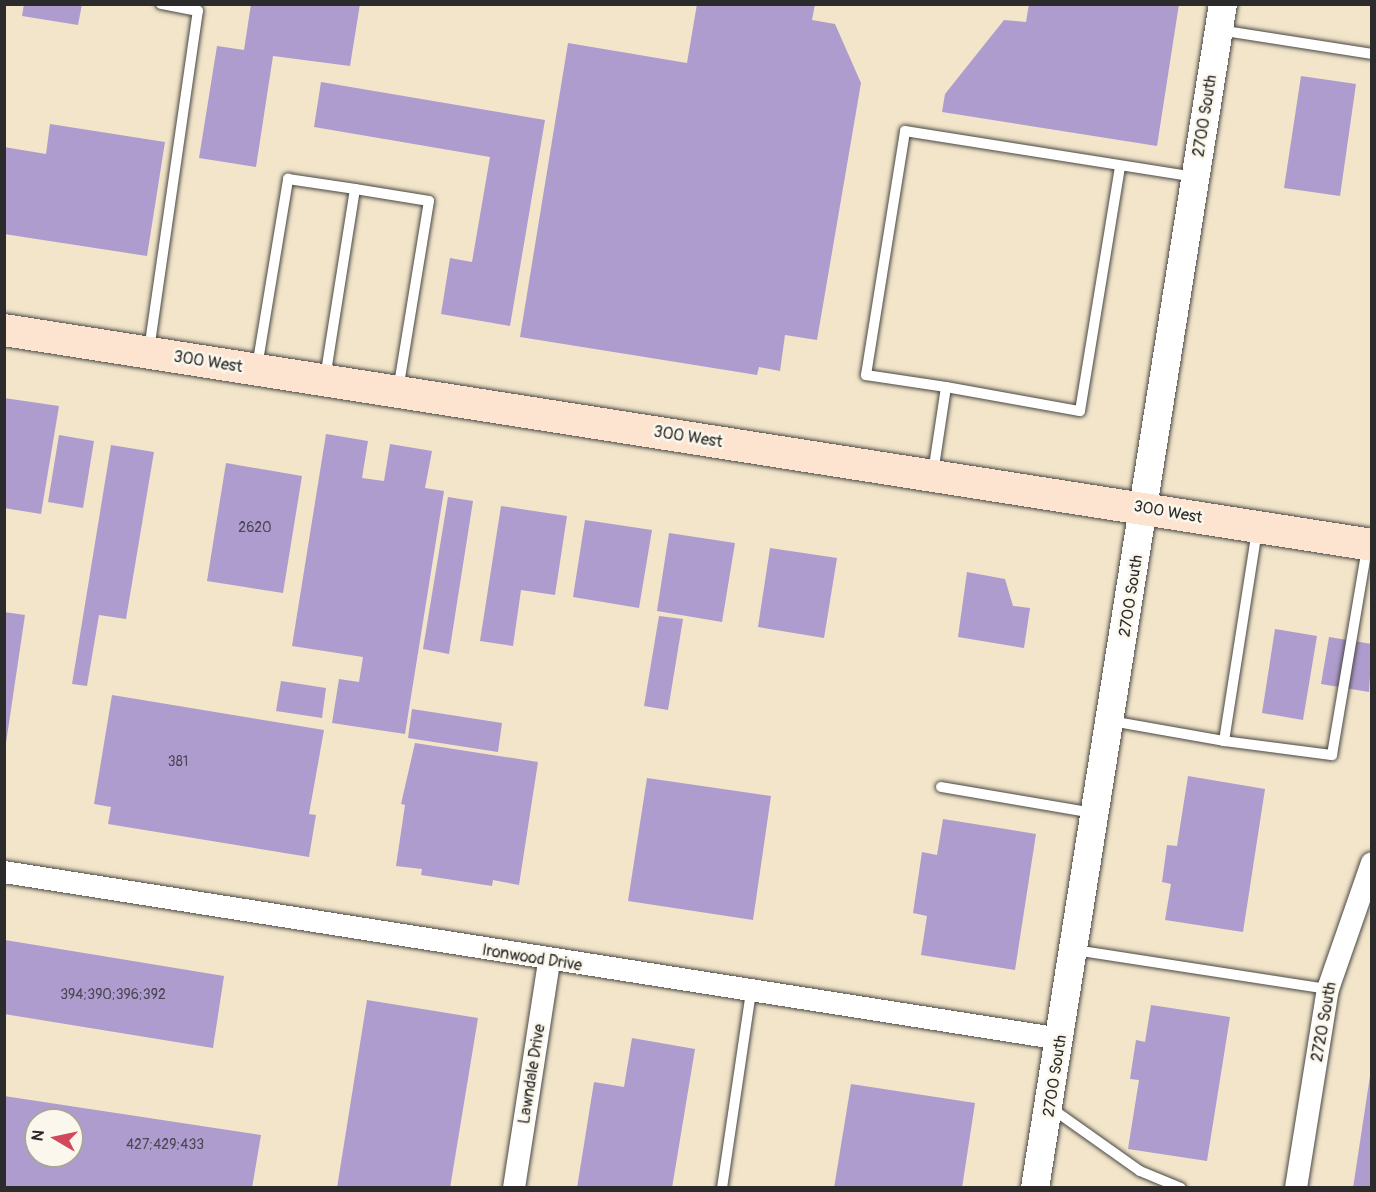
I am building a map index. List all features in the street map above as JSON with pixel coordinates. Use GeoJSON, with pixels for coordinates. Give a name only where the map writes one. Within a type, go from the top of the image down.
{"type":"FeatureCollection","features":[{"type":"Feature","properties":{"kind":"main road","name":"300 West"},"geometry":{"type":"LineString","coordinates":[[4,330],[933,473],[1369,545]]}},
{"type":"Feature","properties":{"kind":"street","name":"2700 South"},"geometry":{"type":"LineString","coordinates":[[1035,1188],[1061,1039],[1221,17]]}},
{"type":"Feature","properties":{"kind":"street","name":"2720 South"},"geometry":{"type":"LineString","coordinates":[[1296,1188],[1328,988],[1371,862]]}},
{"type":"Feature","properties":{"kind":"street","name":"Ironwood Drive"},"geometry":{"type":"LineString","coordinates":[[4,872],[549,961],[1061,1039]]}},
{"type":"Feature","properties":{"kind":"street","name":"Lawndale Drive"},"geometry":{"type":"LineString","coordinates":[[514,1188],[549,961]]}},
{"type":"Feature","properties":{"kind":"lane"},"geometry":{"type":"LineString","coordinates":[[148,353],[198,11],[161,4]]}},
{"type":"Feature","properties":{"kind":"lane"},"geometry":{"type":"LineString","coordinates":[[1221,17],[1371,54]]}},
{"type":"Feature","properties":{"kind":"lane"},"geometry":{"type":"LineString","coordinates":[[1120,166],[1080,411],[866,375],[904,131],[1196,177]]}},
{"type":"Feature","properties":{"kind":"lane"},"geometry":{"type":"LineString","coordinates":[[257,370],[288,179],[355,189],[429,201],[398,392]]}},
{"type":"Feature","properties":{"kind":"lane"},"geometry":{"type":"LineString","coordinates":[[324,381],[355,189]]}},
{"type":"Feature","properties":{"kind":"lane"},"geometry":{"type":"LineString","coordinates":[[933,473],[946,387]]}},
{"type":"Feature","properties":{"kind":"lane"},"geometry":{"type":"LineString","coordinates":[[1224,741],[1257,527]]}},
{"type":"Feature","properties":{"kind":"lane"},"geometry":{"type":"LineString","coordinates":[[1111,721],[1224,741],[1332,755],[1369,545]]}},
{"type":"Feature","properties":{"kind":"lane"},"geometry":{"type":"LineString","coordinates":[[941,787],[1096,814]]}},
{"type":"Feature","properties":{"kind":"lane"},"geometry":{"type":"LineString","coordinates":[[1075,950],[1328,988]]}},
{"type":"Feature","properties":{"kind":"lane"},"geometry":{"type":"LineString","coordinates":[[722,1188],[751,992]]}},
{"type":"Feature","properties":{"kind":"lane"},"geometry":{"type":"LineString","coordinates":[[1050,1108],[1140,1171],[1181,1188]]}},
{"type":"Feature","properties":{"kind":"building"},"geometry":{"type":"Polygon","coordinates":[[[24,4],[82,4],[78,25],[22,16],[24,4]]]}},
{"type":"Feature","properties":{"kind":"building"},"geometry":{"type":"Polygon","coordinates":[[[251,4],[360,4],[350,66],[273,56],[256,167],[199,158],[217,46],[244,50],[251,4]]]}},
{"type":"Feature","properties":{"kind":"building"},"geometry":{"type":"Polygon","coordinates":[[[697,4],[815,4],[812,20],[835,24],[861,83],[817,340],[785,335],[780,371],[759,367],[757,375],[520,337],[568,43],[687,63],[697,4]]]}},
{"type":"Feature","properties":{"kind":"building"},"geometry":{"type":"Polygon","coordinates":[[[1029,4],[1179,4],[1157,146],[942,112],[945,94],[1004,20],[1026,22],[1029,4]]]}},
{"type":"Feature","properties":{"kind":"building"},"geometry":{"type":"Polygon","coordinates":[[[1301,76],[1356,84],[1340,196],[1284,188],[1301,76]]]}},
{"type":"Feature","properties":{"kind":"building"},"geometry":{"type":"Polygon","coordinates":[[[321,82],[545,120],[510,326],[441,314],[450,258],[472,262],[490,157],[314,127],[321,82]]]}},
{"type":"Feature","properties":{"kind":"building"},"geometry":{"type":"Polygon","coordinates":[[[50,124],[165,142],[147,256],[4,234],[4,147],[46,154],[50,124]]]}},
{"type":"Feature","properties":{"kind":"building"},"geometry":{"type":"Polygon","coordinates":[[[4,398],[59,406],[41,514],[4,508],[4,398]]]}},
{"type":"Feature","properties":{"kind":"building"},"geometry":{"type":"Polygon","coordinates":[[[326,434],[368,441],[362,478],[384,481],[390,444],[432,451],[425,488],[444,491],[405,734],[332,723],[339,679],[359,682],[363,657],[292,646],[326,434]]]}},
{"type":"Feature","properties":{"kind":"building"},"geometry":{"type":"Polygon","coordinates":[[[59,435],[94,441],[83,508],[48,502],[59,435]]]}},
{"type":"Feature","properties":{"kind":"building"},"geometry":{"type":"Polygon","coordinates":[[[111,445],[154,452],[126,619],[99,615],[87,686],[72,684],[111,445]]]}},
{"type":"Feature","properties":{"kind":"building"},"geometry":{"type":"Polygon","coordinates":[[[226,463],[302,476],[283,593],[207,581],[226,463]]]}},
{"type":"Feature","properties":{"kind":"building"},"geometry":{"type":"Polygon","coordinates":[[[448,497],[473,501],[449,654],[423,649],[448,497]]]}},
{"type":"Feature","properties":{"kind":"building"},"geometry":{"type":"Polygon","coordinates":[[[501,506],[567,516],[555,595],[521,590],[513,646],[480,641],[501,506]]]}},
{"type":"Feature","properties":{"kind":"building"},"geometry":{"type":"Polygon","coordinates":[[[585,520],[652,530],[639,608],[573,597],[585,520]]]}},
{"type":"Feature","properties":{"kind":"building"},"geometry":{"type":"Polygon","coordinates":[[[669,533],[735,543],[722,622],[657,611],[669,533]]]}},
{"type":"Feature","properties":{"kind":"building"},"geometry":{"type":"Polygon","coordinates":[[[770,548],[837,558],[824,638],[758,627],[770,548]]]}},
{"type":"Feature","properties":{"kind":"building"},"geometry":{"type":"Polygon","coordinates":[[[967,572],[1005,579],[1013,606],[1030,608],[1024,648],[958,637],[967,572]]]}},
{"type":"Feature","properties":{"kind":"building"},"geometry":{"type":"Polygon","coordinates":[[[4,612],[25,615],[6,743],[4,743],[4,612]]]}},
{"type":"Feature","properties":{"kind":"building"},"geometry":{"type":"Polygon","coordinates":[[[659,616],[683,619],[668,710],[644,706],[659,616]]]}},
{"type":"Feature","properties":{"kind":"building"},"geometry":{"type":"Polygon","coordinates":[[[1275,629],[1317,636],[1303,720],[1262,713],[1275,629]]]}},
{"type":"Feature","properties":{"kind":"building"},"geometry":{"type":"Polygon","coordinates":[[[1329,637],[1372,644],[1369,692],[1321,684],[1329,637]]]}},
{"type":"Feature","properties":{"kind":"building"},"geometry":{"type":"Polygon","coordinates":[[[281,681],[326,688],[322,718],[276,711],[281,681]]]}},
{"type":"Feature","properties":{"kind":"building"},"geometry":{"type":"Polygon","coordinates":[[[112,695],[324,730],[309,814],[316,815],[309,857],[108,824],[111,807],[94,804],[112,695]]]}},
{"type":"Feature","properties":{"kind":"building"},"geometry":{"type":"Polygon","coordinates":[[[412,709],[502,723],[498,752],[408,738],[412,709]]]}},
{"type":"Feature","properties":{"kind":"building"},"geometry":{"type":"Polygon","coordinates":[[[415,743],[538,762],[519,885],[493,880],[492,886],[421,875],[422,869],[396,866],[405,805],[401,804],[415,743]]]}},
{"type":"Feature","properties":{"kind":"building"},"geometry":{"type":"Polygon","coordinates":[[[1188,776],[1265,789],[1243,932],[1165,920],[1171,884],[1162,882],[1167,845],[1177,846],[1188,776]]]}},
{"type":"Feature","properties":{"kind":"building"},"geometry":{"type":"Polygon","coordinates":[[[647,778],[771,796],[753,920],[628,901],[647,778]]]}},
{"type":"Feature","properties":{"kind":"building"},"geometry":{"type":"Polygon","coordinates":[[[943,819],[1036,834],[1015,970],[921,955],[927,916],[913,913],[922,852],[937,855],[943,819]]]}},
{"type":"Feature","properties":{"kind":"building"},"geometry":{"type":"Polygon","coordinates":[[[5,940],[224,976],[213,1048],[4,1014],[5,940]]]}},
{"type":"Feature","properties":{"kind":"building"},"geometry":{"type":"Polygon","coordinates":[[[367,1000],[478,1018],[450,1188],[337,1188],[367,1000]]]}},
{"type":"Feature","properties":{"kind":"building"},"geometry":{"type":"Polygon","coordinates":[[[1151,1005],[1230,1017],[1207,1161],[1128,1149],[1139,1080],[1130,1079],[1136,1040],[1145,1042],[1151,1005]]]}},
{"type":"Feature","properties":{"kind":"building"},"geometry":{"type":"Polygon","coordinates":[[[632,1038],[695,1049],[672,1188],[577,1188],[594,1082],[624,1087],[632,1038]]]}},
{"type":"Feature","properties":{"kind":"building"},"geometry":{"type":"Polygon","coordinates":[[[1370,1076],[1372,1188],[1353,1188],[1370,1076]]]}},
{"type":"Feature","properties":{"kind":"building"},"geometry":{"type":"Polygon","coordinates":[[[851,1084],[975,1103],[962,1188],[834,1188],[851,1084]]]}},
{"type":"Feature","properties":{"kind":"building"},"geometry":{"type":"Polygon","coordinates":[[[4,1096],[83,1108],[24,1108],[24,1168],[84,1168],[84,1108],[261,1135],[252,1188],[4,1188],[4,1096]]]}}]}
